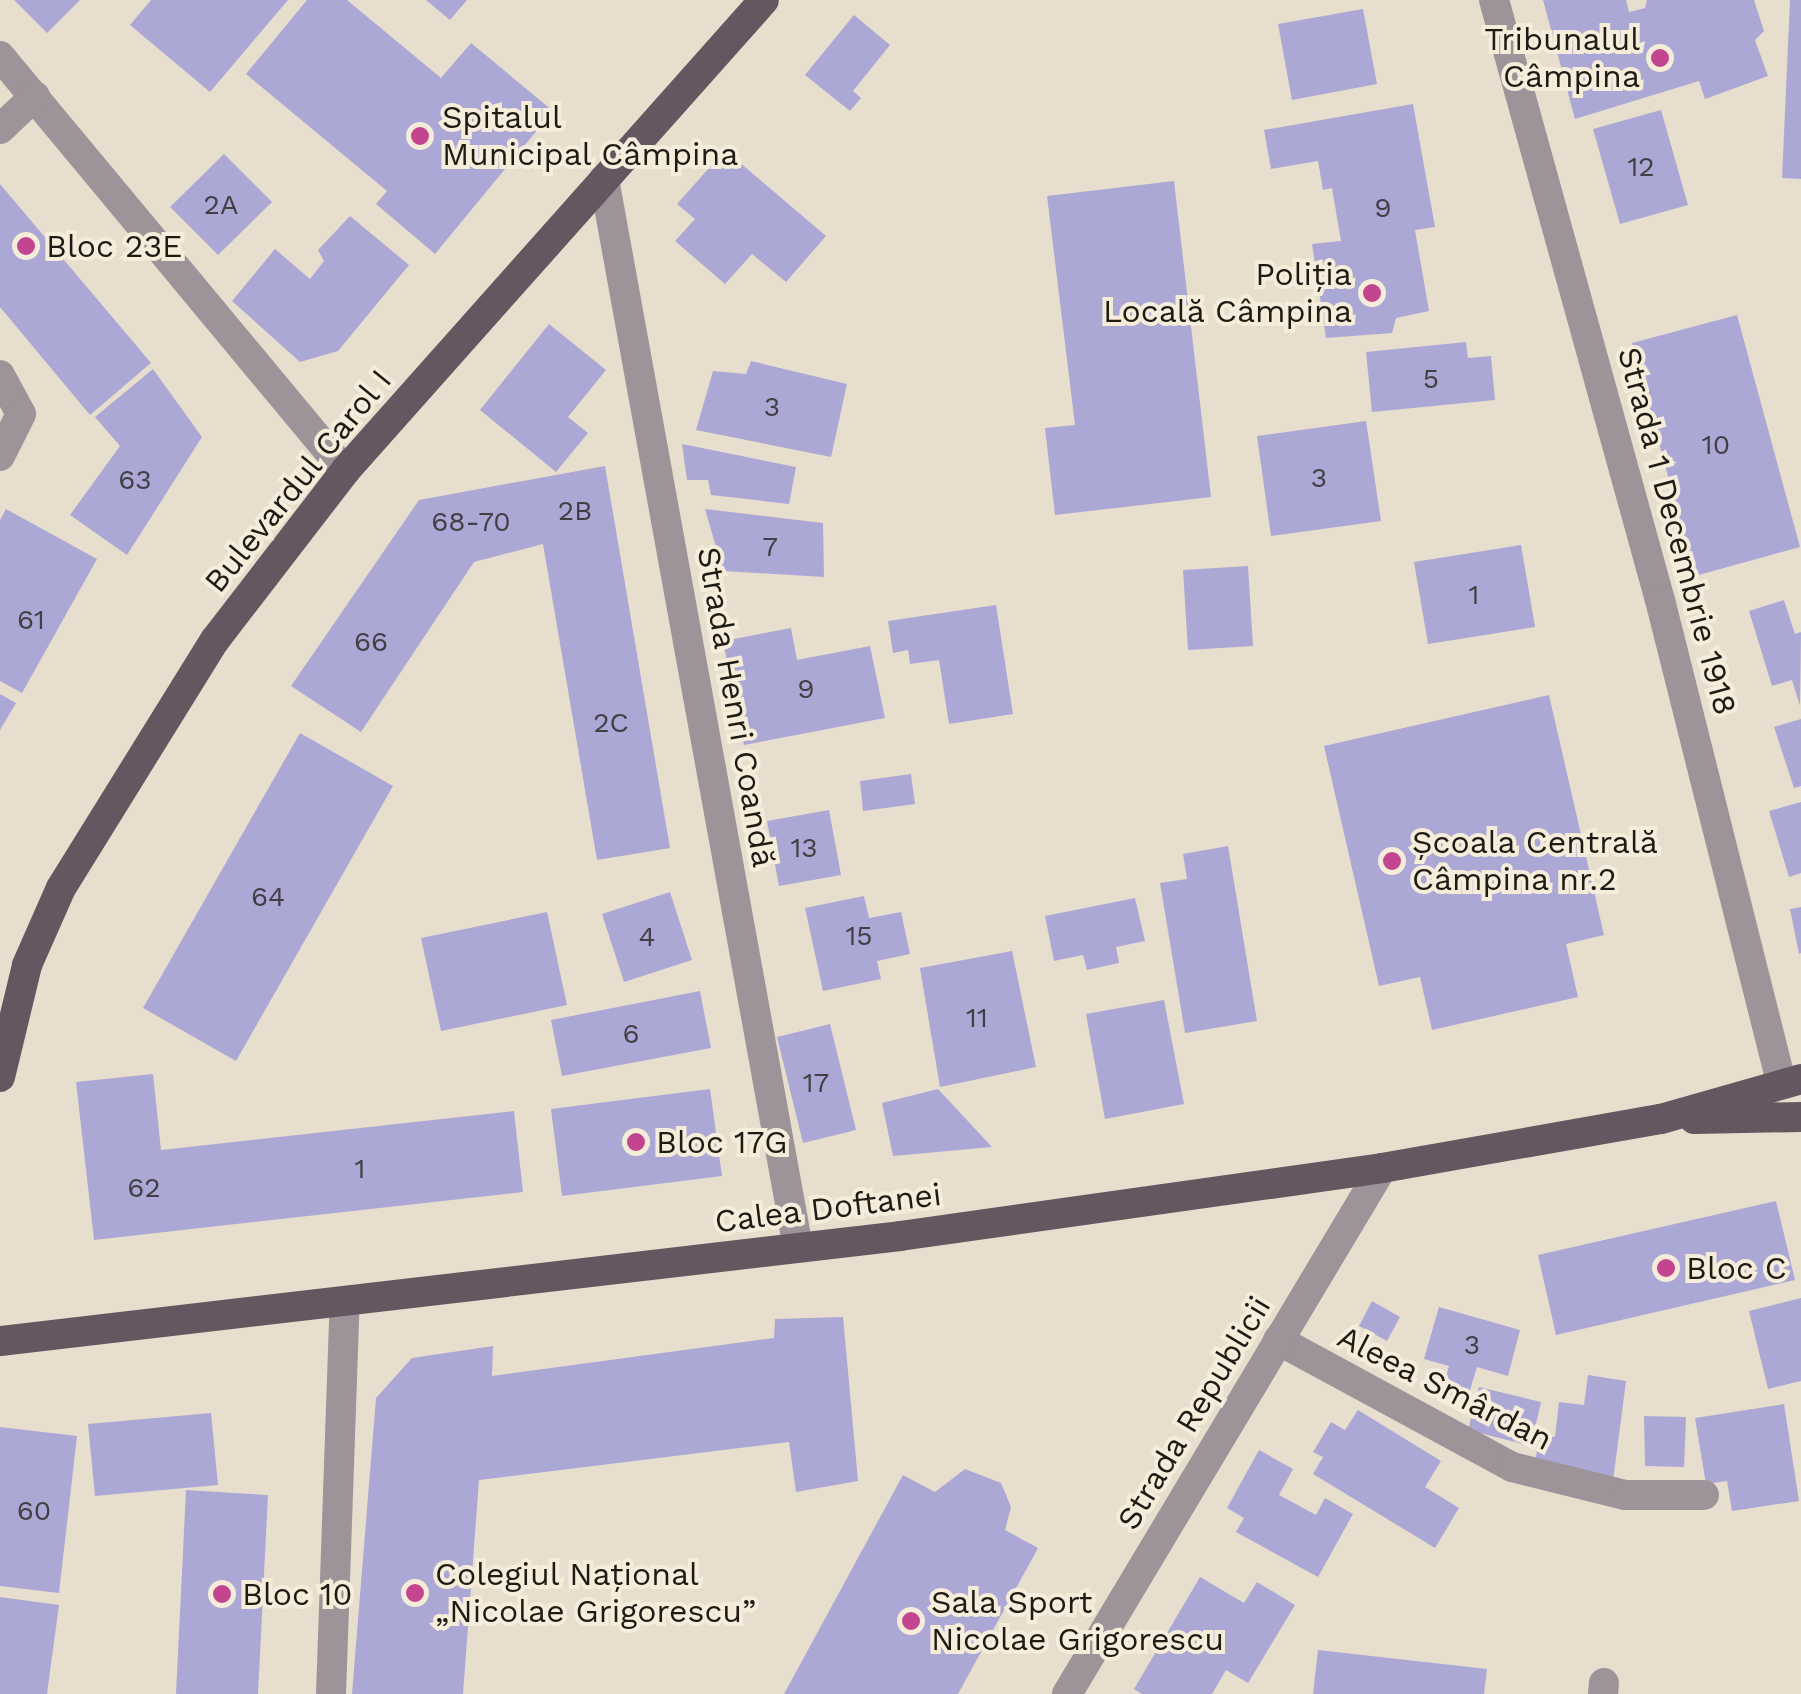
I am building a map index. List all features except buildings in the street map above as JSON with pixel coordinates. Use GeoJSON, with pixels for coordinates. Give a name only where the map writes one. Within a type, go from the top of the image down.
{"type":"FeatureCollection","features":[{"type":"Feature","properties":{"kind":"main road","name":"Bulevardul Carol I"},"geometry":{"type":"LineString","coordinates":[[0,1078],[6,1024],[61,888],[206,653],[345,470],[764,0]]}},
{"type":"Feature","properties":{"kind":"main road","name":"Calea Doftanei"},"geometry":{"type":"LineString","coordinates":[[0,1341],[798,1248],[1382,1168],[1661,1120],[1792,1081]]}},
{"type":"Feature","properties":{"kind":"main road","name":"Calea Doftanei"},"geometry":{"type":"LineString","coordinates":[[1661,1120],[1801,1117]]}},
{"type":"Feature","properties":{"kind":"street","name":"Strada 1 Decembrie 1918"},"geometry":{"type":"LineString","coordinates":[[1494,0],[1792,1081]]}},
{"type":"Feature","properties":{"kind":"street"},"geometry":{"type":"LineString","coordinates":[[0,56],[345,470]]}},
{"type":"Feature","properties":{"kind":"street"},"geometry":{"type":"LineString","coordinates":[[0,129],[34,96]]}},
{"type":"Feature","properties":{"kind":"street","name":"Strada Henri Coandă"},"geometry":{"type":"LineString","coordinates":[[604,179],[798,1248]]}},
{"type":"Feature","properties":{"kind":"street"},"geometry":{"type":"LineString","coordinates":[[0,375],[21,414],[0,456]]}},
{"type":"Feature","properties":{"kind":"street","name":"Strada Republicii"},"geometry":{"type":"LineString","coordinates":[[1068,1694],[1382,1168]]}},
{"type":"Feature","properties":{"kind":"street"},"geometry":{"type":"LineString","coordinates":[[331,1694],[345,1302]]}},
{"type":"Feature","properties":{"kind":"street","name":"Aleea Smârdan"},"geometry":{"type":"LineString","coordinates":[[1278,1340],[1512,1467],[1625,1495],[1704,1495]]}},
{"type":"Feature","properties":{"kind":"place","name":"Tribunalul Câmpina"},"geometry":{"type":"Point","coordinates":[1660,58]}},
{"type":"Feature","properties":{"kind":"place","name":"Spitalul Municipal Câmpina"},"geometry":{"type":"Point","coordinates":[420,136]}},
{"type":"Feature","properties":{"kind":"place","name":"Bloc 23E"},"geometry":{"type":"Point","coordinates":[26,246]}},
{"type":"Feature","properties":{"kind":"place","name":"Poliția Locală Câmpina"},"geometry":{"type":"Point","coordinates":[1372,293]}},
{"type":"Feature","properties":{"kind":"place","name":"Școala Centrală Câmpina nr.2"},"geometry":{"type":"Point","coordinates":[1392,861]}},
{"type":"Feature","properties":{"kind":"place","name":"Bloc 17G"},"geometry":{"type":"Point","coordinates":[636,1142]}},
{"type":"Feature","properties":{"kind":"place","name":"Bloc C"},"geometry":{"type":"Point","coordinates":[1666,1268]}},
{"type":"Feature","properties":{"kind":"place","name":"Colegiul Național „Nicolae Grigorescu”"},"geometry":{"type":"Point","coordinates":[415,1593]}},
{"type":"Feature","properties":{"kind":"place","name":"Bloc 10"},"geometry":{"type":"Point","coordinates":[222,1594]}},
{"type":"Feature","properties":{"kind":"place","name":"Sala Sport Nicolae Grigorescu"},"geometry":{"type":"Point","coordinates":[911,1621]}}]}
